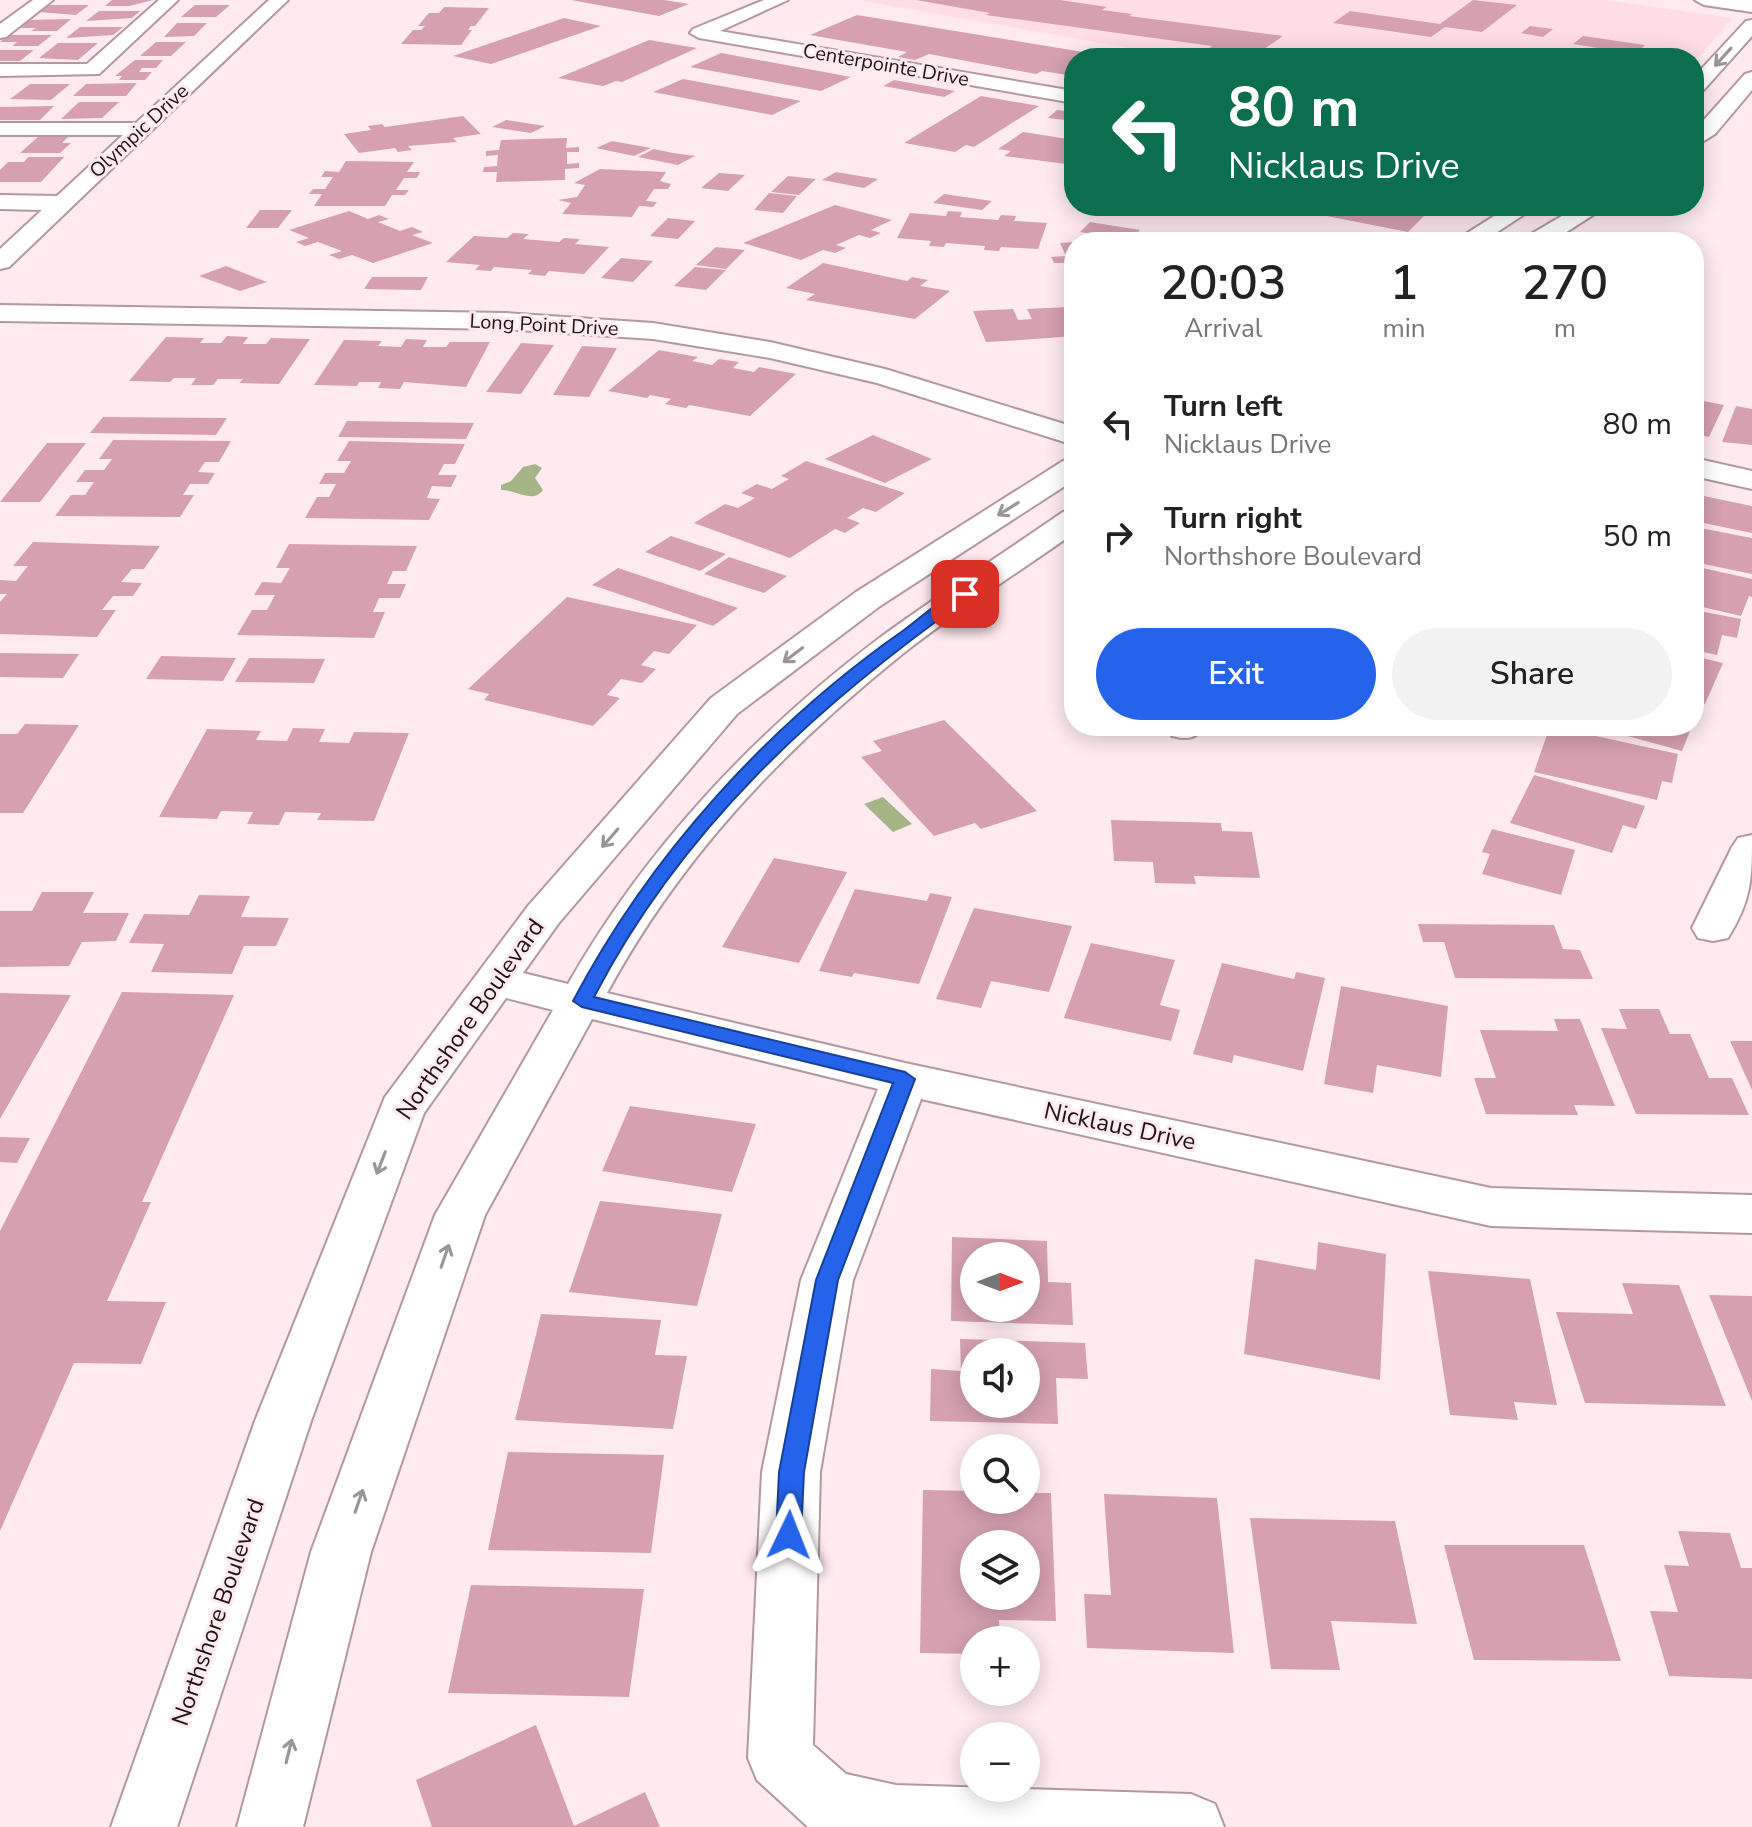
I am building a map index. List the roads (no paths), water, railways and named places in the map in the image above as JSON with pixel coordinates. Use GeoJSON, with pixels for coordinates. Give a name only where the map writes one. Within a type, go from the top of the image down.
{"type":"FeatureCollection","features":[{"type":"Feature","properties":{"kind":"main road"},"geometry":{"type":"LineString","coordinates":[[1704,0],[1752,6]]}},
{"type":"Feature","properties":{"kind":"street"},"geometry":{"type":"LineString","coordinates":[[0,33],[44,0]]}},
{"type":"Feature","properties":{"kind":"street"},"geometry":{"type":"LineString","coordinates":[[0,70],[92,70],[169,0]]}},
{"type":"Feature","properties":{"kind":"street","name":"Olympic Drive"},"geometry":{"type":"LineString","coordinates":[[0,262],[279,0]]}},
{"type":"Feature","properties":{"kind":"street","name":"Centerpointe Drive"},"geometry":{"type":"LineString","coordinates":[[779,0],[699,33],[1064,95]]}},
{"type":"Feature","properties":{"kind":"street"},"geometry":{"type":"LineString","coordinates":[[1704,78],[1752,25]]}},
{"type":"Feature","properties":{"kind":"street"},"geometry":{"type":"LineString","coordinates":[[1704,133],[1752,78]]}},
{"type":"Feature","properties":{"kind":"street"},"geometry":{"type":"LineString","coordinates":[[0,129],[141,129]]}},
{"type":"Feature","properties":{"kind":"street"},"geometry":{"type":"LineString","coordinates":[[0,202],[61,203]]}},
{"type":"Feature","properties":{"kind":"street"},"geometry":{"type":"LineString","coordinates":[[1482,232],[1509,216]]}},
{"type":"Feature","properties":{"kind":"street"},"geometry":{"type":"LineString","coordinates":[[1551,232],[1579,216]]}},
{"type":"Feature","properties":{"kind":"street","name":"Long Point Drive"},"geometry":{"type":"LineString","coordinates":[[0,313],[505,321],[653,331],[770,350],[902,382],[1064,433]]}},
{"type":"Feature","properties":{"kind":"street"},"geometry":{"type":"LineString","coordinates":[[866,399],[902,382]]}},
{"type":"Feature","properties":{"kind":"street"},"geometry":{"type":"LineString","coordinates":[[1704,469],[1752,480]]}},
{"type":"Feature","properties":{"kind":"street","name":"Northshore Boulevard"},"geometry":{"type":"LineString","coordinates":[[144,1827],[283,1421],[402,1109],[543,915],[724,706],[868,599],[1064,473]]}},
{"type":"Feature","properties":{"kind":"street"},"geometry":{"type":"LineString","coordinates":[[270,1827],[341,1552],[460,1215],[610,948],[672,858],[782,738],[890,647],[1064,526]]}},
{"type":"Feature","properties":{"kind":"street"},"geometry":{"type":"LineString","coordinates":[[1713,928],[1752,847]]}},
{"type":"Feature","properties":{"kind":"street","name":"Nicklaus Drive"},"geometry":{"type":"LineString","coordinates":[[495,981],[905,1079],[1491,1207],[1752,1214]]}},
{"type":"Feature","properties":{"kind":"street"},"geometry":{"type":"LineString","coordinates":[[905,1079],[827,1280],[794,1457],[780,1758],[829,1803],[896,1818],[1191,1827]]}}]}
